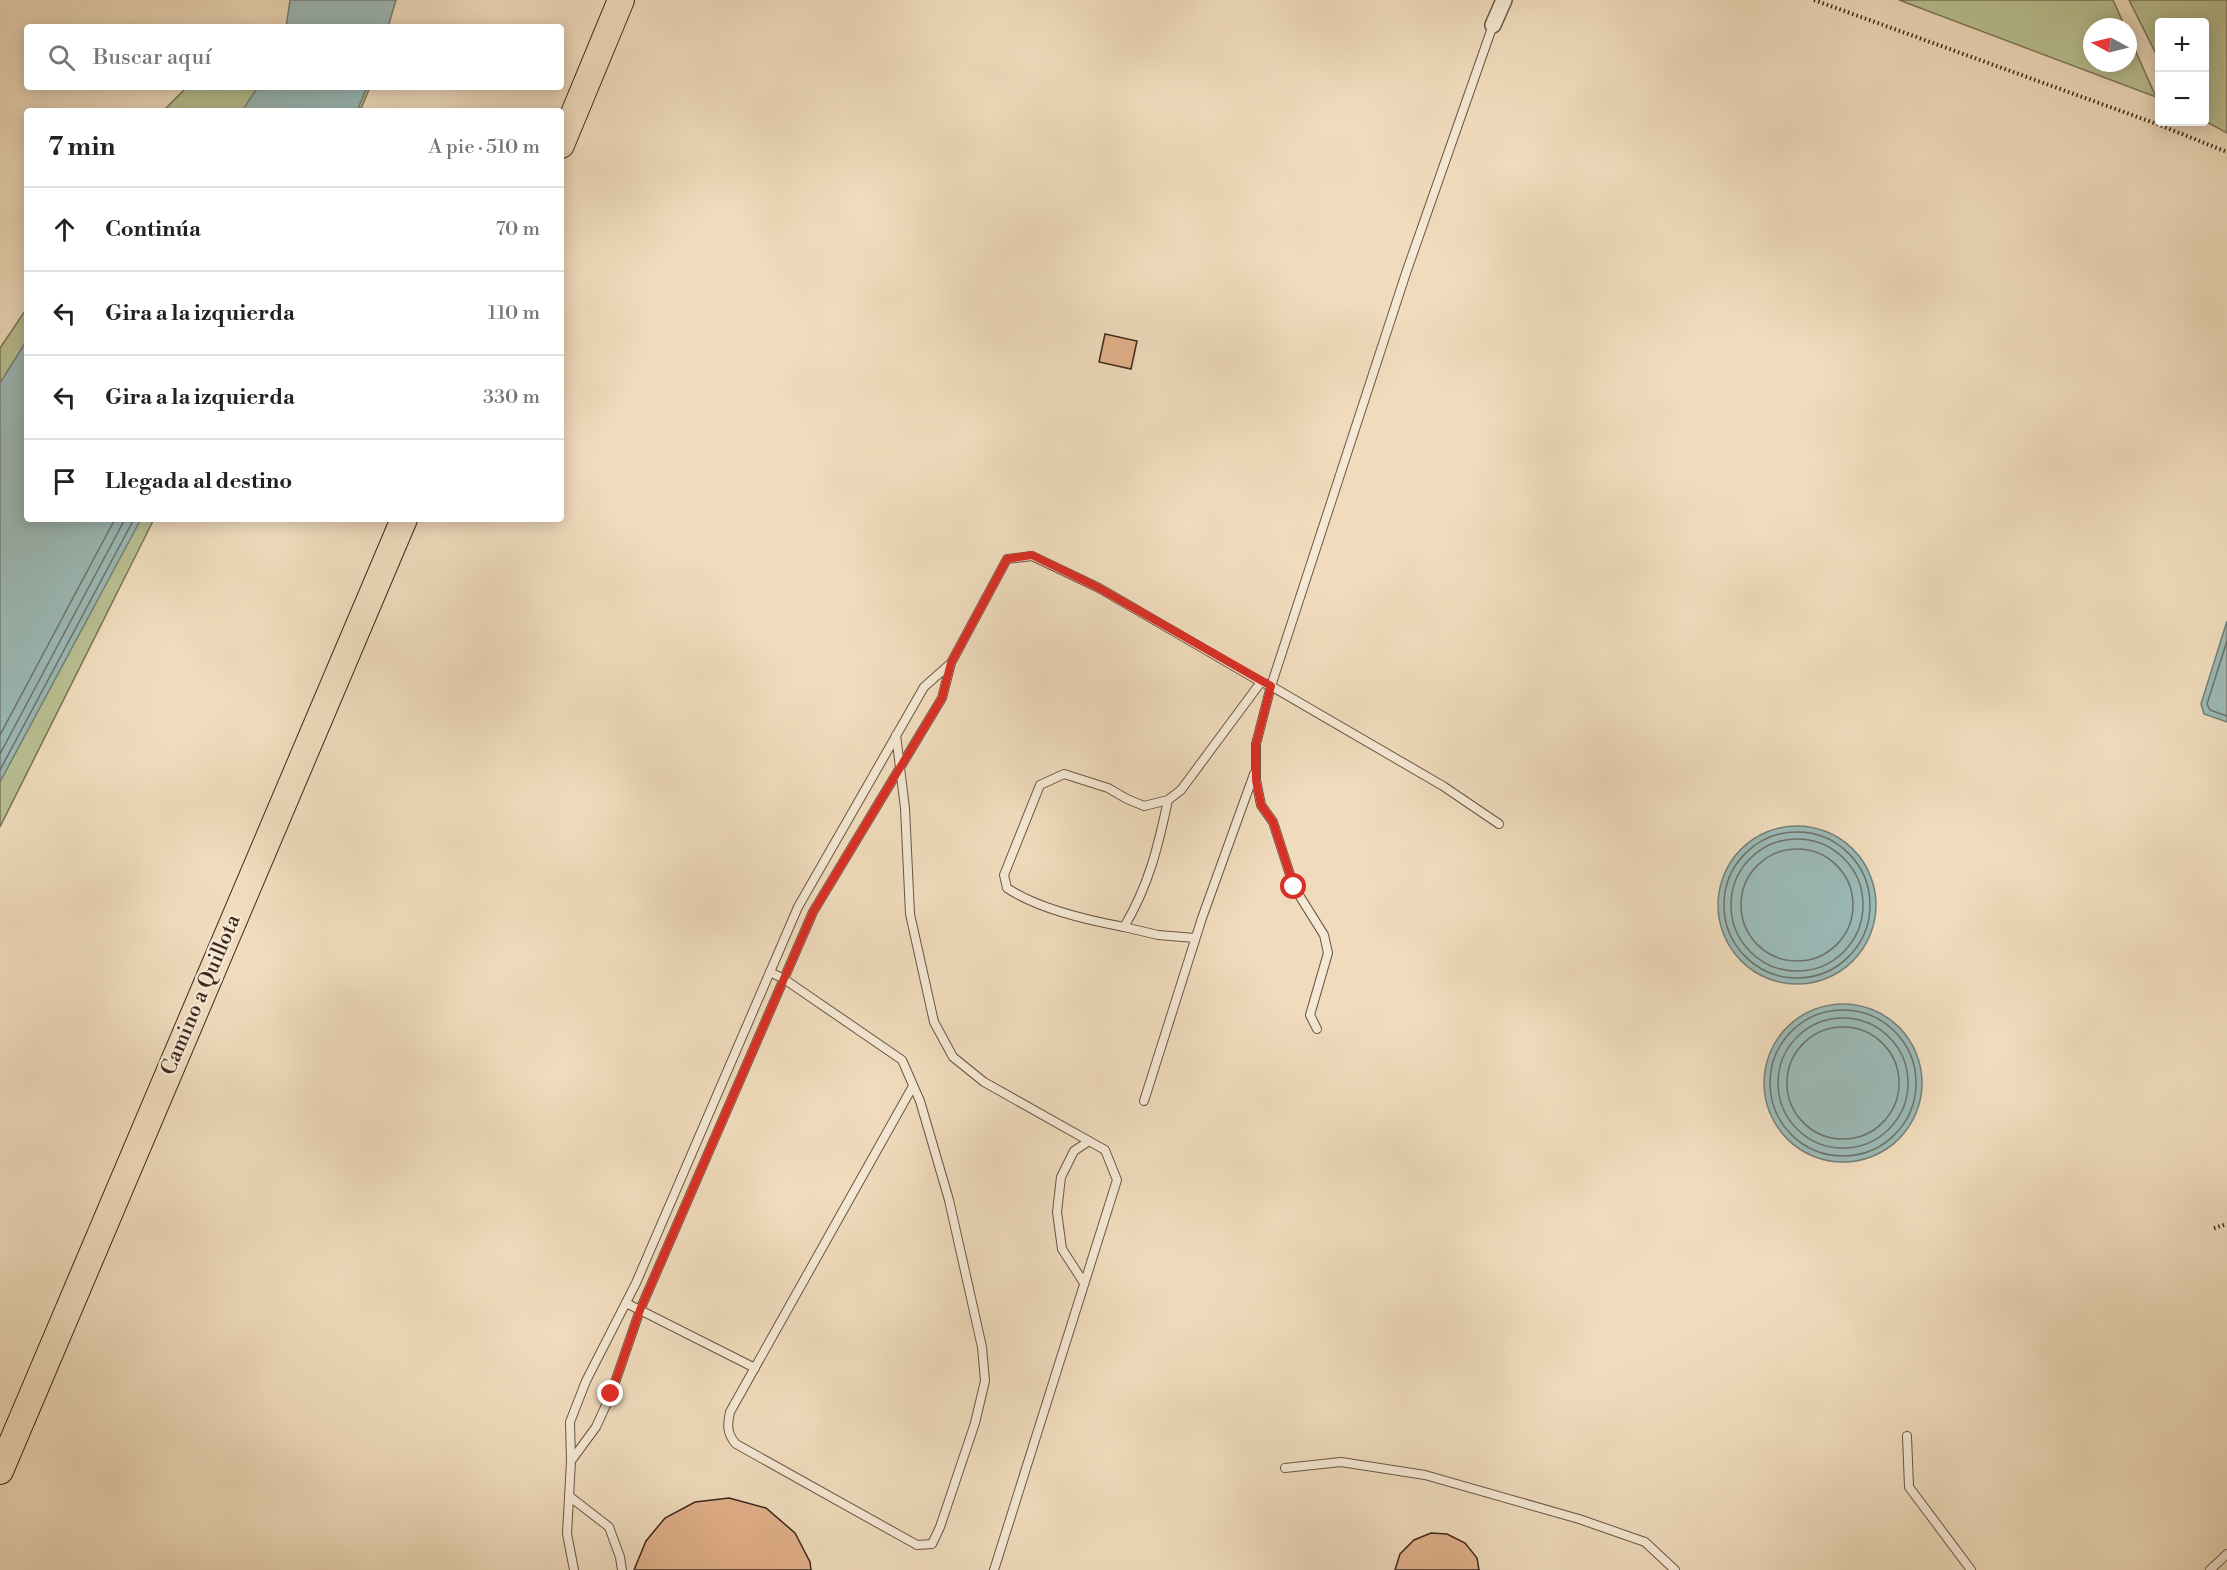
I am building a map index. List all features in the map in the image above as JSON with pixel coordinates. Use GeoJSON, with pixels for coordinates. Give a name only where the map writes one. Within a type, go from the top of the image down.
{"type":"FeatureCollection","features":[{"type":"Feature","properties":{"kind":"main road"},"geometry":{"type":"LineString","coordinates":[[564,138],[621,0]]}},
{"type":"Feature","properties":{"kind":"main road","name":"Camino a Quillota"},"geometry":{"type":"LineString","coordinates":[[0,1471],[403,522]]}},
{"type":"Feature","properties":{"kind":"street"},"geometry":{"type":"LineString","coordinates":[[1493,25],[1504,0]]}},
{"type":"Feature","properties":{"kind":"lane"},"geometry":{"type":"LineString","coordinates":[[1317,1029],[1310,1015],[1328,954],[1324,935],[1294,887],[1273,822],[1261,805],[1256,780],[1256,744],[1271,686],[1402,284],[1493,25]]}},
{"type":"Feature","properties":{"kind":"lane"},"geometry":{"type":"LineString","coordinates":[[571,1461],[596,1427],[611,1394],[640,1310],[813,912],[942,698],[951,663],[1007,559],[1032,555],[1099,588],[1443,786],[1499,824]]}},
{"type":"Feature","properties":{"kind":"lane"},"geometry":{"type":"LineString","coordinates":[[574,1570],[567,1534],[571,1461],[570,1422],[586,1382],[626,1303],[798,907],[924,687],[951,663]]}},
{"type":"Feature","properties":{"kind":"lane"},"geometry":{"type":"LineString","coordinates":[[1195,939],[1158,935],[1101,922],[1023,899],[1007,888],[1004,875],[1040,785],[1064,774],[1108,788],[1127,800],[1144,806],[1168,800],[1181,790],[1261,682]]}},
{"type":"Feature","properties":{"kind":"lane"},"geometry":{"type":"LineString","coordinates":[[896,735],[902,765],[910,914],[934,1022],[953,1057],[984,1082],[1105,1150],[1117,1180],[994,1570]]}},
{"type":"Feature","properties":{"kind":"lane"},"geometry":{"type":"LineString","coordinates":[[1144,1101],[1195,939],[1256,766]]}},
{"type":"Feature","properties":{"kind":"lane"},"geometry":{"type":"LineString","coordinates":[[1124,927],[1136,906],[1154,864],[1168,800]]}},
{"type":"Feature","properties":{"kind":"lane"},"geometry":{"type":"LineString","coordinates":[[770,972],[784,979],[902,1060],[920,1101],[949,1200],[981,1347],[985,1382],[975,1423],[940,1527],[932,1544],[917,1545],[736,1444],[728,1432],[730,1412],[913,1086]]}},
{"type":"Feature","properties":{"kind":"lane"},"geometry":{"type":"LineString","coordinates":[[1084,1283],[1062,1249],[1057,1212],[1060,1177],[1074,1151],[1089,1141]]}},
{"type":"Feature","properties":{"kind":"lane"},"geometry":{"type":"LineString","coordinates":[[626,1303],[755,1368]]}},
{"type":"Feature","properties":{"kind":"lane"},"geometry":{"type":"LineString","coordinates":[[1907,1436],[1909,1487],[1971,1570]]}},
{"type":"Feature","properties":{"kind":"lane"},"geometry":{"type":"LineString","coordinates":[[1285,1468],[1341,1462],[1425,1475],[1579,1519],[1645,1542],[1675,1570]]}},
{"type":"Feature","properties":{"kind":"lane"},"geometry":{"type":"LineString","coordinates":[[569,1496],[609,1527],[620,1557],[622,1570]]}},
{"type":"Feature","properties":{"kind":"lane"},"geometry":{"type":"LineString","coordinates":[[2210,1570],[2227,1554]]}},
{"type":"Feature","properties":{"kind":"path"},"geometry":{"type":"LineString","coordinates":[[1814,0],[2157,124],[2227,152]]}},
{"type":"Feature","properties":{"kind":"path"},"geometry":{"type":"LineString","coordinates":[[2214,1228],[2227,1224]]}},
{"type":"Feature","properties":{"kind":"green space"},"geometry":{"type":"Polygon","coordinates":[[[1899,0],[2113,0],[2121,18],[2083,18],[2083,69],[1899,0]]]}},
{"type":"Feature","properties":{"kind":"green space"},"geometry":{"type":"Polygon","coordinates":[[[2129,0],[2227,0],[2227,133],[2209,123],[2209,18],[2155,18],[2155,52],[2129,0]]]}},
{"type":"Feature","properties":{"kind":"green space"},"geometry":{"type":"Polygon","coordinates":[[[2137,54],[2155,97],[2090,72],[2137,72],[2137,54]]]}},
{"type":"Feature","properties":{"kind":"green space"},"geometry":{"type":"Polygon","coordinates":[[[184,90],[369,90],[361,108],[166,108],[184,90]]]}},
{"type":"Feature","properties":{"kind":"green space"},"geometry":{"type":"Polygon","coordinates":[[[24,312],[24,522],[152,522],[0,827],[0,348],[24,312]]]}},
{"type":"Feature","properties":{"kind":"water"},"geometry":{"type":"Polygon","coordinates":[[[290,0],[396,0],[389,24],[286,24],[290,0]]]}},
{"type":"Feature","properties":{"kind":"water"},"geometry":{"type":"Polygon","coordinates":[[[256,90],[366,90],[358,108],[244,108],[256,90]]]}},
{"type":"Feature","properties":{"kind":"water"},"geometry":{"type":"Polygon","coordinates":[[[24,345],[24,522],[139,522],[0,782],[0,383],[24,345]]]}},
{"type":"Feature","properties":{"kind":"water"},"geometry":{"type":"Polygon","coordinates":[[[2227,621],[2227,722],[2204,714],[2201,704],[2227,621]]]}},
{"type":"Feature","properties":{"kind":"water"},"geometry":{"type":"Polygon","coordinates":[[[1797,826],[1812,827],[1827,832],[1841,839],[1853,849],[1863,861],[1870,875],[1875,890],[1875,920],[1870,935],[1863,949],[1853,961],[1841,971],[1827,978],[1812,983],[1797,984],[1782,983],[1767,978],[1753,971],[1741,961],[1731,949],[1724,935],[1719,920],[1718,905],[1719,890],[1724,875],[1731,861],[1741,849],[1753,839],[1767,832],[1782,827],[1797,826]]]}},
{"type":"Feature","properties":{"kind":"water"},"geometry":{"type":"Polygon","coordinates":[[[1843,1004],[1873,1010],[1899,1027],[1916,1053],[1922,1083],[1916,1113],[1899,1139],[1873,1156],[1843,1162],[1813,1156],[1787,1139],[1770,1113],[1764,1083],[1770,1053],[1787,1027],[1813,1010],[1843,1004]]]}},
{"type":"Feature","properties":{"kind":"building"},"geometry":{"type":"Polygon","coordinates":[[[1105,334],[1137,341],[1131,369],[1099,362],[1105,334]]]}},
{"type":"Feature","properties":{"kind":"building"},"geometry":{"type":"Polygon","coordinates":[[[729,1498],[766,1508],[795,1533],[810,1562],[811,1570],[634,1570],[646,1541],[665,1518],[695,1502],[729,1498]]]}},
{"type":"Feature","properties":{"kind":"building"},"geometry":{"type":"Polygon","coordinates":[[[1431,1533],[1447,1534],[1465,1543],[1477,1558],[1479,1570],[1395,1570],[1400,1554],[1414,1540],[1431,1533]]]}},
{"type":"Feature","properties":{"kind":"route"},"geometry":{"type":"LineString","coordinates":[[611,1394],[640,1310],[813,912],[942,698],[951,663],[1007,559],[1032,555],[1099,588],[1271,686],[1256,744],[1256,780],[1261,805],[1273,822],[1294,887]]}}]}
